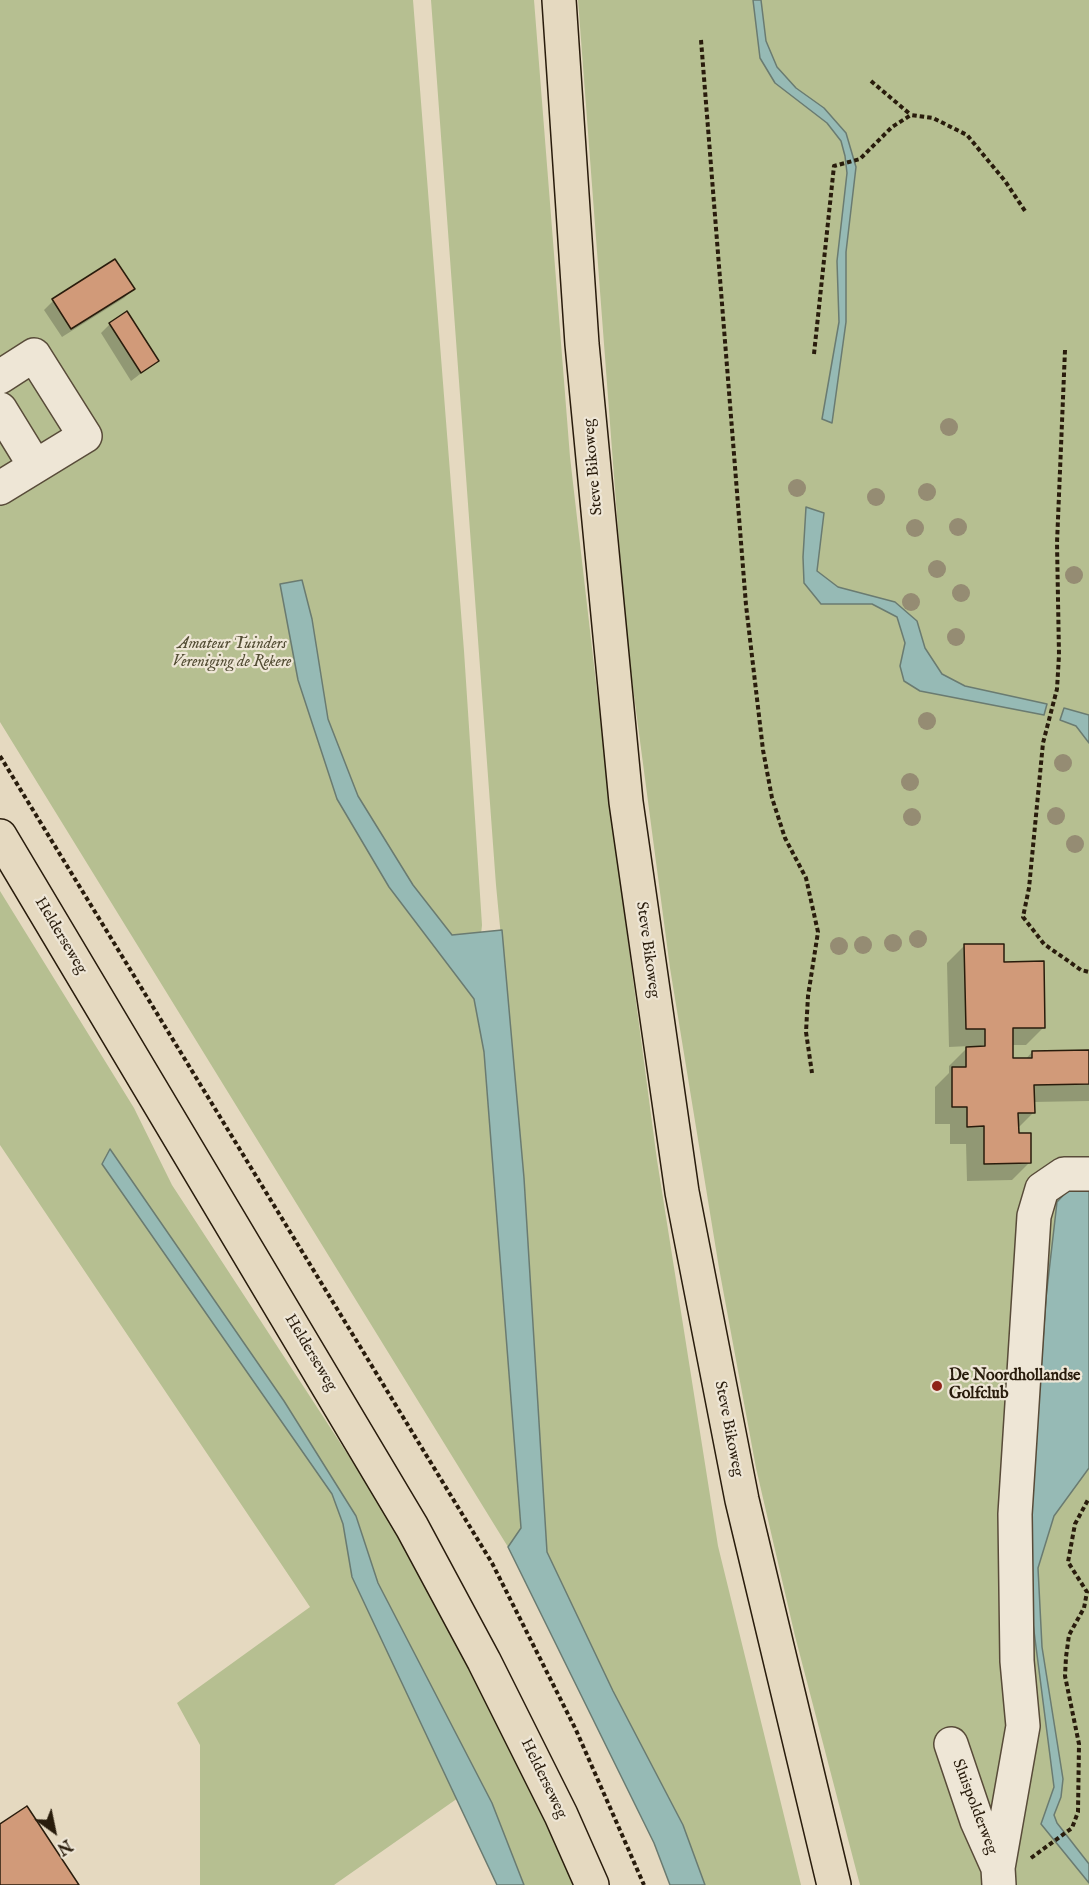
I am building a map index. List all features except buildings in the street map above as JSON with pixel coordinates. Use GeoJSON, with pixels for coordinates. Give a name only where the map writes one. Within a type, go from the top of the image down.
{"type":"FeatureCollection","features":[{"type":"Feature","properties":{"kind":"main road","name":"Steve Bikoweg"},"geometry":{"type":"LineString","coordinates":[[558,0],[582,344],[626,802],[681,1180],[742,1500],[811,1799],[834,1885]]}},
{"type":"Feature","properties":{"kind":"main road","name":"Helderseweg"},"geometry":{"type":"LineString","coordinates":[[0,836],[407,1518],[484,1660],[561,1815],[592,1885]]}},
{"type":"Feature","properties":{"kind":"lane"},"geometry":{"type":"LineString","coordinates":[[0,377],[34,355],[85,436],[0,488]]}},
{"type":"Feature","properties":{"kind":"lane"},"geometry":{"type":"LineString","coordinates":[[0,409],[35,466]]}},
{"type":"Feature","properties":{"kind":"lane"},"geometry":{"type":"LineString","coordinates":[[999,1877],[1023,1726],[1017,1661],[1015,1514],[1034,1216],[1042,1189],[1064,1174],[1089,1174]]}},
{"type":"Feature","properties":{"kind":"lane","name":"Sluispolderweg"},"geometry":{"type":"LineString","coordinates":[[951,1744],[999,1877]]}},
{"type":"Feature","properties":{"kind":"path"},"geometry":{"type":"LineString","coordinates":[[701,40],[746,605],[763,750],[772,798],[785,838],[806,878],[818,932],[808,996],[806,1032],[812,1073]]}},
{"type":"Feature","properties":{"kind":"path"},"geometry":{"type":"LineString","coordinates":[[871,81],[911,115],[933,118],[967,135],[1005,181],[1025,211]]}},
{"type":"Feature","properties":{"kind":"path"},"geometry":{"type":"LineString","coordinates":[[814,354],[834,166],[860,159],[892,127],[911,115]]}},
{"type":"Feature","properties":{"kind":"path"},"geometry":{"type":"LineString","coordinates":[[1065,350],[1057,543],[1061,621],[1059,655],[1056,689],[1043,743],[1029,888],[1023,916],[1044,944],[1080,970],[1089,972]]}},
{"type":"Feature","properties":{"kind":"path"},"geometry":{"type":"LineString","coordinates":[[0,756],[492,1563],[576,1730],[644,1885]]}},
{"type":"Feature","properties":{"kind":"path"},"geometry":{"type":"LineString","coordinates":[[1051,1843],[1068,1832],[1076,1822],[1078,1812],[1079,1758],[1065,1676],[1066,1647],[1087,1596],[1068,1563],[1075,1524],[1089,1498]]}},
{"type":"Feature","properties":{"kind":"green space","name":"Amateur Tuinders Vereniging de Rekere"},"geometry":{"type":"Polygon","coordinates":[[[0,0],[413,0],[464,651],[482,925],[474,999],[484,1052],[521,1528],[508,1547],[0,722],[0,0]]]}},
{"type":"Feature","properties":{"kind":"green space"},"geometry":{"type":"Polygon","coordinates":[[[431,0],[534,0],[570,457],[611,813],[657,1160],[718,1546],[801,1885],[705,1885],[683,1825],[613,1691],[547,1552],[524,1178],[496,885],[431,0]]]}},
{"type":"Feature","properties":{"kind":"green space"},"geometry":{"type":"Polygon","coordinates":[[[578,0],[1089,0],[1089,1885],[860,1885],[795,1636],[756,1468],[719,1268],[670,968],[626,635],[578,0]]]}},
{"type":"Feature","properties":{"kind":"green space"},"geometry":{"type":"Polygon","coordinates":[[[0,891],[134,1108],[172,1185],[401,1536],[518,1764],[574,1885],[524,1885],[492,1803],[378,1583],[356,1515],[110,1150],[102,1164],[332,1494],[343,1524],[352,1577],[458,1798],[334,1885],[200,1885],[200,1745],[177,1703],[310,1607],[0,1145],[0,891]]]}},
{"type":"Feature","properties":{"kind":"water"},"geometry":{"type":"Polygon","coordinates":[[[753,0],[761,0],[766,41],[777,67],[796,88],[824,108],[846,133],[856,167],[846,252],[846,322],[832,423],[822,419],[839,322],[837,261],[847,173],[845,156],[841,141],[827,123],[775,83],[760,58],[753,0]]]}},
{"type":"Feature","properties":{"kind":"water"},"geometry":{"type":"Polygon","coordinates":[[[806,507],[824,513],[817,571],[838,587],[895,602],[917,621],[925,648],[942,674],[965,686],[1047,704],[1044,715],[920,691],[904,681],[900,666],[905,643],[897,617],[872,604],[821,604],[804,583],[806,507]]]}},
{"type":"Feature","properties":{"kind":"water"},"geometry":{"type":"Polygon","coordinates":[[[302,580],[312,619],[328,719],[358,796],[413,885],[452,935],[502,930],[524,1178],[547,1552],[613,1691],[683,1825],[705,1885],[670,1885],[654,1843],[508,1547],[521,1528],[484,1052],[474,999],[389,887],[337,799],[298,680],[280,584],[302,580]]]}},
{"type":"Feature","properties":{"kind":"water"},"geometry":{"type":"Polygon","coordinates":[[[1064,708],[1089,715],[1089,743],[1076,726],[1060,720],[1064,708]]]}},
{"type":"Feature","properties":{"kind":"water"},"geometry":{"type":"Polygon","coordinates":[[[110,1149],[284,1401],[356,1516],[378,1583],[492,1803],[524,1885],[497,1885],[352,1577],[343,1524],[332,1494],[102,1164],[110,1149]]]}},
{"type":"Feature","properties":{"kind":"water"},"geometry":{"type":"Polygon","coordinates":[[[1089,1186],[1089,1468],[1054,1516],[1038,1568],[1042,1647],[1063,1779],[1061,1797],[1054,1815],[1057,1823],[1089,1864],[1089,1883],[1041,1824],[1054,1787],[1030,1600],[1029,1535],[1046,1298],[1057,1202],[1069,1189],[1089,1186]]]}},
{"type":"Feature","properties":{"kind":"place","name":"De Noordhollandse Golfclub"},"geometry":{"type":"Point","coordinates":[937,1386]}}]}
